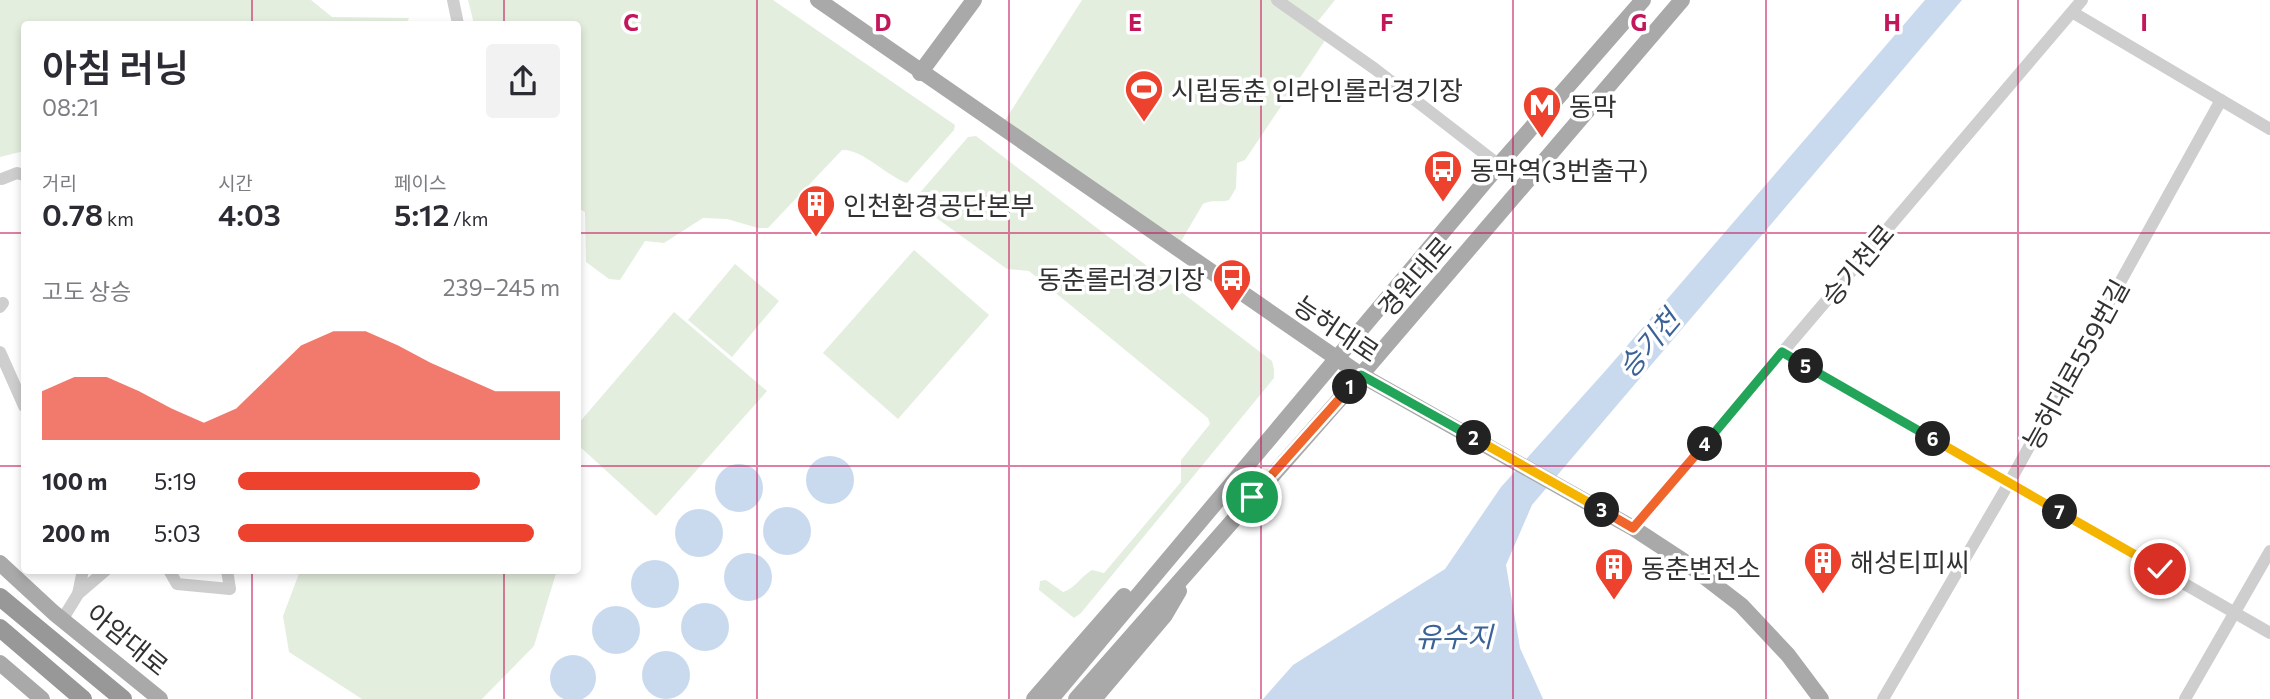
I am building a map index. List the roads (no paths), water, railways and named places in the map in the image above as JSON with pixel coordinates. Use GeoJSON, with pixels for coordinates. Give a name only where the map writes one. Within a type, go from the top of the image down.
{"type":"FeatureCollection","features":[{"type":"Feature","properties":{"kind":"highway","name":"아암대로"},"geometry":{"type":"LineString","coordinates":[[0,597],[123,699]]}},
{"type":"Feature","properties":{"kind":"highway"},"geometry":{"type":"LineString","coordinates":[[0,628],[83,699]]}},
{"type":"Feature","properties":{"kind":"main road","name":"능허대로"},"geometry":{"type":"LineString","coordinates":[[818,0],[920,73],[1361,375],[1633,528],[1685,562],[1741,605],[1788,655],[1821,699]]}},
{"type":"Feature","properties":{"kind":"main road"},"geometry":{"type":"LineString","coordinates":[[920,73],[974,0]]}},
{"type":"Feature","properties":{"kind":"main road","name":"경원대로"},"geometry":{"type":"LineString","coordinates":[[1051,699],[1499,165],[1643,0]]}},
{"type":"Feature","properties":{"kind":"main road","name":"경원대로"},"geometry":{"type":"LineString","coordinates":[[1076,699],[1361,375],[1682,0]]}},
{"type":"Feature","properties":{"kind":"main road"},"geometry":{"type":"LineString","coordinates":[[1417,262],[1413,275],[1416,288],[1423,290],[1441,282]]}},
{"type":"Feature","properties":{"kind":"main road"},"geometry":{"type":"LineString","coordinates":[[1034,699],[1130,589],[1180,544]]}},
{"type":"Feature","properties":{"kind":"main road"},"geometry":{"type":"LineString","coordinates":[[1094,699],[1165,615],[1198,558]]}},
{"type":"Feature","properties":{"kind":"main road","name":"아암대로"},"geometry":{"type":"LineString","coordinates":[[0,563],[62,620],[160,699]]}},
{"type":"Feature","properties":{"kind":"main road"},"geometry":{"type":"LineString","coordinates":[[0,663],[42,699]]}},
{"type":"Feature","properties":{"kind":"street"},"geometry":{"type":"LineString","coordinates":[[453,0],[457,21]]}},
{"type":"Feature","properties":{"kind":"street"},"geometry":{"type":"LineString","coordinates":[[1277,0],[1375,69],[1499,165]]}},
{"type":"Feature","properties":{"kind":"street","name":"승기천로"},"geometry":{"type":"LineString","coordinates":[[1633,528],[2082,0]]}},
{"type":"Feature","properties":{"kind":"street"},"geometry":{"type":"LineString","coordinates":[[2072,12],[2270,129]]}},
{"type":"Feature","properties":{"kind":"street","name":"능허대로559번길"},"geometry":{"type":"LineString","coordinates":[[1883,699],[2009,483],[2221,100]]}},
{"type":"Feature","properties":{"kind":"street"},"geometry":{"type":"LineString","coordinates":[[2,179],[21,174]]}},
{"type":"Feature","properties":{"kind":"street"},"geometry":{"type":"LineString","coordinates":[[0,352],[21,399]]}},
{"type":"Feature","properties":{"kind":"street"},"geometry":{"type":"LineString","coordinates":[[1782,352],[2270,633]]}},
{"type":"Feature","properties":{"kind":"street"},"geometry":{"type":"LineString","coordinates":[[2185,699],[2270,551]]}},
{"type":"Feature","properties":{"kind":"street"},"geometry":{"type":"LineString","coordinates":[[78,594],[82,574]]}},
{"type":"Feature","properties":{"kind":"street"},"geometry":{"type":"LineString","coordinates":[[62,620],[78,594],[101,574]]}},
{"type":"Feature","properties":{"kind":"street"},"geometry":{"type":"LineString","coordinates":[[171,574],[177,584],[230,589],[228,574]]}},
{"type":"Feature","properties":{"kind":"water"},"geometry":{"type":"Polygon","coordinates":[[[1925,0],[1962,0],[1532,505],[1506,565],[1520,648],[1543,699],[1263,699],[1293,665],[1445,569],[1501,487],[1607,369],[1925,0]]]}},
{"type":"Feature","properties":{"kind":"water"},"geometry":{"type":"Polygon","coordinates":[[[830,456],[847,463],[854,480],[847,497],[830,504],[813,497],[806,480],[813,463],[830,456]]]}},
{"type":"Feature","properties":{"kind":"water"},"geometry":{"type":"Polygon","coordinates":[[[739,464],[756,471],[763,488],[756,505],[739,512],[722,505],[715,488],[722,471],[739,464]]]}},
{"type":"Feature","properties":{"kind":"water"},"geometry":{"type":"Polygon","coordinates":[[[787,507],[804,514],[811,531],[804,548],[787,555],[770,548],[763,531],[770,514],[787,507]]]}},
{"type":"Feature","properties":{"kind":"water"},"geometry":{"type":"Polygon","coordinates":[[[699,509],[716,516],[723,533],[716,550],[699,557],[682,550],[675,533],[682,516],[699,509]]]}},
{"type":"Feature","properties":{"kind":"water"},"geometry":{"type":"Polygon","coordinates":[[[748,553],[765,560],[772,577],[765,594],[748,601],[731,594],[724,577],[731,560],[748,553]]]}},
{"type":"Feature","properties":{"kind":"water"},"geometry":{"type":"Polygon","coordinates":[[[655,560],[672,567],[679,584],[672,601],[655,608],[638,601],[631,584],[638,567],[655,560]]]}},
{"type":"Feature","properties":{"kind":"water"},"geometry":{"type":"Polygon","coordinates":[[[705,603],[722,610],[729,627],[722,644],[705,651],[688,644],[681,627],[688,610],[705,603]]]}},
{"type":"Feature","properties":{"kind":"water"},"geometry":{"type":"Polygon","coordinates":[[[616,606],[633,613],[640,630],[633,647],[616,654],[599,647],[592,630],[599,613],[616,606]]]}},
{"type":"Feature","properties":{"kind":"water"},"geometry":{"type":"Polygon","coordinates":[[[666,651],[683,658],[690,675],[683,692],[666,699],[649,692],[642,675],[649,658],[666,651]]]}},
{"type":"Feature","properties":{"kind":"water"},"geometry":{"type":"Polygon","coordinates":[[[564,657],[582,657],[594,669],[594,687],[582,699],[564,699],[552,687],[552,669],[564,657]]]}},
{"type":"Feature","properties":{"kind":"place","name":"시립동춘 인라인롤러경기장"},"geometry":{"type":"Point","coordinates":[1144,123]}},
{"type":"Feature","properties":{"kind":"place","name":"동막"},"geometry":{"type":"Point","coordinates":[1542,139]}},
{"type":"Feature","properties":{"kind":"place","name":"동막역(3번출구)"},"geometry":{"type":"Point","coordinates":[1443,203]}},
{"type":"Feature","properties":{"kind":"place","name":"인천환경공단본부"},"geometry":{"type":"Point","coordinates":[816,238]}},
{"type":"Feature","properties":{"kind":"place","name":"동춘롤러경기장"},"geometry":{"type":"Point","coordinates":[1232,312]}},
{"type":"Feature","properties":{"kind":"place","name":"해성티피씨"},"geometry":{"type":"Point","coordinates":[1823,595]}},
{"type":"Feature","properties":{"kind":"place","name":"동춘변전소"},"geometry":{"type":"Point","coordinates":[1614,601]}},
{"type":"Feature","properties":{"kind":"water label","name":"승기천"},"geometry":{"type":"Point","coordinates":[1648,343]}},
{"type":"Feature","properties":{"kind":"water label","name":"유수지"},"geometry":{"type":"Point","coordinates":[1454,636]}}]}
